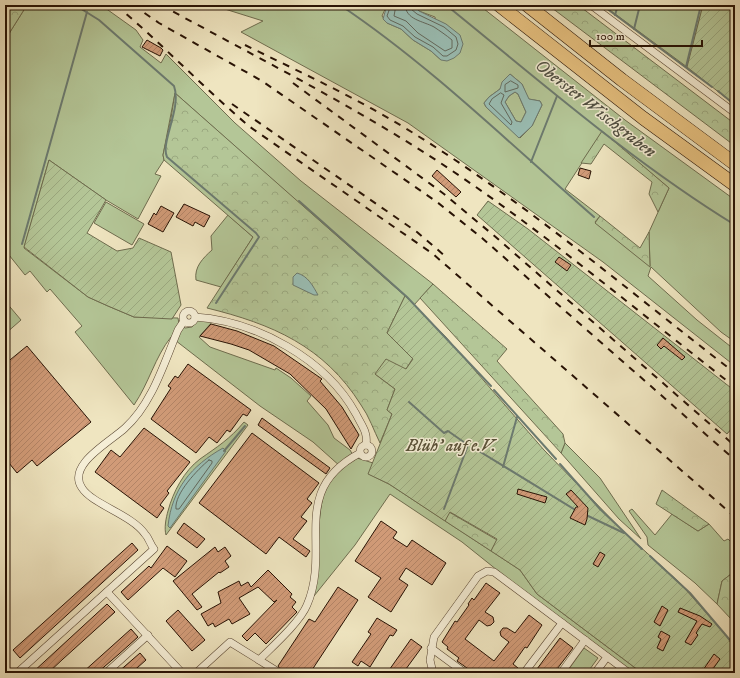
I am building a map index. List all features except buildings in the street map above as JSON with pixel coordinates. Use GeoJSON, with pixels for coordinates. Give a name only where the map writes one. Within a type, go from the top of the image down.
{"type":"FeatureCollection","features":[{"type":"Feature","properties":{"kind":"highway"},"geometry":{"type":"LineString","coordinates":[[499,5],[643,118],[735,184]]}},
{"type":"Feature","properties":{"kind":"highway"},"geometry":{"type":"LineString","coordinates":[[528,5],[622,80],[735,164]]}},
{"type":"Feature","properties":{"kind":"street"},"geometry":{"type":"LineString","coordinates":[[591,5],[735,113]]}},
{"type":"Feature","properties":{"kind":"street"},"geometry":{"type":"LineString","coordinates":[[17,673],[154,550],[145,533],[125,517],[85,492],[78,478],[78,472],[81,466],[90,457],[126,428],[139,414],[149,397],[178,330],[184,321],[191,322],[195,316],[217,318],[249,328],[278,340],[327,376],[351,405],[368,436],[366,445],[362,446],[360,453],[344,462],[335,470],[322,489],[317,503],[315,521],[316,569],[304,613],[259,660]]}},
{"type":"Feature","properties":{"kind":"street"},"geometry":{"type":"LineString","coordinates":[[360,453],[364,458],[371,455],[372,450],[366,445]]}},
{"type":"Feature","properties":{"kind":"street"},"geometry":{"type":"LineString","coordinates":[[433,673],[430,660],[434,637],[478,576],[487,571],[494,572],[629,673]]}},
{"type":"Feature","properties":{"kind":"street"},"geometry":{"type":"LineString","coordinates":[[107,592],[182,673]]}},
{"type":"Feature","properties":{"kind":"street"},"geometry":{"type":"LineString","coordinates":[[524,673],[562,623]]}},
{"type":"Feature","properties":{"kind":"street"},"geometry":{"type":"LineString","coordinates":[[106,673],[148,635]]}},
{"type":"Feature","properties":{"kind":"street"},"geometry":{"type":"LineString","coordinates":[[560,673],[585,640]]}},
{"type":"Feature","properties":{"kind":"street"},"geometry":{"type":"LineString","coordinates":[[196,673],[230,642],[275,670]]}},
{"type":"Feature","properties":{"kind":"street"},"geometry":{"type":"LineString","coordinates":[[431,648],[465,673]]}},
{"type":"Feature","properties":{"kind":"street"},"geometry":{"type":"LineString","coordinates":[[595,673],[607,657]]}},
{"type":"Feature","properties":{"kind":"green space"},"geometry":{"type":"Polygon","coordinates":[[[5,5],[27,5],[5,40],[5,5]]]}},
{"type":"Feature","properties":{"kind":"green space"},"geometry":{"type":"Polygon","coordinates":[[[27,5],[101,5],[136,30],[143,40],[140,47],[161,63],[166,54],[235,123],[301,181],[433,284],[414,305],[175,93],[163,155],[164,160],[155,174],[161,176],[138,219],[106,200],[49,160],[24,248],[88,297],[134,317],[178,318],[179,324],[185,328],[192,327],[198,320],[212,322],[199,337],[210,347],[275,370],[276,368],[291,378],[311,396],[307,401],[328,425],[334,438],[350,450],[354,457],[373,463],[369,474],[389,484],[520,570],[537,594],[642,673],[633,673],[517,586],[462,542],[390,494],[355,545],[314,596],[318,569],[319,527],[322,500],[327,484],[341,467],[313,442],[260,406],[171,337],[165,345],[134,405],[75,332],[82,326],[50,289],[47,292],[30,271],[25,275],[5,250],[5,40],[27,5]]]}},
{"type":"Feature","properties":{"kind":"green space"},"geometry":{"type":"Polygon","coordinates":[[[212,5],[387,5],[382,16],[387,23],[401,29],[413,40],[431,51],[441,60],[435,17],[419,11],[413,5],[479,5],[625,120],[735,200],[735,342],[721,332],[651,267],[648,276],[697,320],[735,350],[735,366],[603,262],[408,123],[241,32],[263,21],[212,5]],[[510,74],[500,89],[489,97],[484,103],[486,107],[520,138],[532,126],[542,105],[540,101],[528,99],[522,84],[510,74]],[[602,132],[565,189],[600,216],[595,222],[650,266],[649,232],[669,188],[602,132]]]}},
{"type":"Feature","properties":{"kind":"green space"},"geometry":{"type":"Polygon","coordinates":[[[548,5],[578,5],[735,124],[735,146],[548,5]]]}},
{"type":"Feature","properties":{"kind":"green space"},"geometry":{"type":"Polygon","coordinates":[[[603,5],[703,5],[687,67],[603,5]]]}},
{"type":"Feature","properties":{"kind":"green space"},"geometry":{"type":"Polygon","coordinates":[[[703,5],[735,5],[735,105],[687,67],[703,5]]]}},
{"type":"Feature","properties":{"kind":"green space"},"geometry":{"type":"Polygon","coordinates":[[[515,92],[518,94],[526,112],[521,122],[516,121],[505,102],[509,96],[515,92]]]}},
{"type":"Feature","properties":{"kind":"green space"},"geometry":{"type":"Polygon","coordinates":[[[175,93],[405,296],[387,333],[413,358],[406,369],[375,374],[395,389],[387,410],[392,414],[380,443],[364,409],[330,367],[313,353],[294,340],[275,330],[231,314],[207,308],[253,237],[164,160],[163,155],[175,93]]]}},
{"type":"Feature","properties":{"kind":"green space"},"geometry":{"type":"Polygon","coordinates":[[[602,131],[669,188],[658,212],[649,194],[652,182],[604,144],[591,164],[581,163],[602,131]]]}},
{"type":"Feature","properties":{"kind":"green space"},"geometry":{"type":"Polygon","coordinates":[[[49,160],[106,200],[87,233],[117,251],[133,248],[139,238],[171,252],[181,305],[172,319],[134,317],[88,297],[24,247],[49,160]]]}},
{"type":"Feature","properties":{"kind":"green space"},"geometry":{"type":"Polygon","coordinates":[[[488,201],[528,229],[735,391],[735,425],[727,434],[477,215],[488,201]]]}},
{"type":"Feature","properties":{"kind":"green space"},"geometry":{"type":"Polygon","coordinates":[[[106,202],[144,224],[132,245],[94,223],[106,202]]]}},
{"type":"Feature","properties":{"kind":"green space"},"geometry":{"type":"Polygon","coordinates":[[[228,215],[253,237],[221,287],[196,280],[196,271],[198,267],[202,260],[212,250],[211,236],[228,215]]]}},
{"type":"Feature","properties":{"kind":"green space"},"geometry":{"type":"Polygon","coordinates":[[[600,216],[640,248],[649,232],[650,267],[595,223],[600,216]]]}},
{"type":"Feature","properties":{"kind":"green space"},"geometry":{"type":"Polygon","coordinates":[[[433,284],[507,349],[497,361],[563,434],[565,443],[561,453],[420,298],[433,284]]]}},
{"type":"Feature","properties":{"kind":"green space","name":"Blüh' auf e.V."},"geometry":{"type":"Polygon","coordinates":[[[405,296],[445,336],[544,450],[625,533],[679,582],[725,634],[735,649],[735,673],[642,673],[537,594],[520,570],[491,551],[497,539],[450,512],[445,521],[389,484],[368,474],[392,414],[387,410],[395,389],[375,374],[386,359],[406,369],[413,359],[387,333],[405,296]]]}},
{"type":"Feature","properties":{"kind":"green space"},"geometry":{"type":"Polygon","coordinates":[[[5,301],[21,320],[5,334],[5,301]]]}},
{"type":"Feature","properties":{"kind":"green space"},"geometry":{"type":"Polygon","coordinates":[[[244,422],[248,425],[166,535],[165,529],[170,504],[176,489],[184,476],[194,464],[218,447],[244,422]]]}},
{"type":"Feature","properties":{"kind":"green space"},"geometry":{"type":"Polygon","coordinates":[[[565,443],[600,478],[641,539],[619,519],[561,453],[565,443]]]}},
{"type":"Feature","properties":{"kind":"green space"},"geometry":{"type":"Polygon","coordinates":[[[662,490],[709,524],[698,531],[656,504],[662,490]]]}},
{"type":"Feature","properties":{"kind":"green space"},"geometry":{"type":"Polygon","coordinates":[[[632,509],[655,535],[672,514],[698,531],[709,524],[724,541],[728,539],[735,546],[735,571],[722,581],[717,604],[695,583],[648,545],[647,537],[629,511],[632,509]]]}},
{"type":"Feature","properties":{"kind":"green space"},"geometry":{"type":"Polygon","coordinates":[[[449,512],[497,540],[491,551],[445,521],[449,512]]]}},
{"type":"Feature","properties":{"kind":"green space"},"geometry":{"type":"Polygon","coordinates":[[[735,571],[735,599],[731,619],[717,604],[722,581],[735,571]]]}},
{"type":"Feature","properties":{"kind":"green space"},"geometry":{"type":"Polygon","coordinates":[[[584,648],[598,658],[587,673],[566,673],[584,648]]]}},
{"type":"Feature","properties":{"kind":"water"},"geometry":{"type":"Polygon","coordinates":[[[387,5],[413,5],[419,11],[446,24],[460,35],[463,44],[460,53],[447,61],[441,60],[431,51],[413,40],[401,29],[387,23],[383,19],[387,5]]]}},
{"type":"Feature","properties":{"kind":"water"},"geometry":{"type":"Polygon","coordinates":[[[510,74],[522,84],[529,99],[540,101],[542,105],[532,126],[519,138],[486,107],[484,103],[489,97],[500,89],[502,82],[510,74]],[[515,92],[509,96],[505,102],[516,121],[521,122],[526,112],[518,94],[515,92]]]}},
{"type":"Feature","properties":{"kind":"water"},"geometry":{"type":"Polygon","coordinates":[[[297,273],[301,274],[307,279],[318,295],[314,295],[293,285],[293,277],[297,273]]]}},
{"type":"Feature","properties":{"kind":"water"},"geometry":{"type":"Polygon","coordinates":[[[223,448],[226,451],[170,528],[168,526],[170,513],[179,490],[185,480],[201,463],[223,448]]]}},
{"type":"Feature","properties":{"kind":"waterway"},"geometry":{"type":"LineString","coordinates":[[75,5],[99,20],[174,86],[176,95],[166,143],[167,157],[259,237],[216,303]]}},
{"type":"Feature","properties":{"kind":"waterway"},"geometry":{"type":"LineString","coordinates":[[340,5],[374,29],[438,80],[594,217]]}},
{"type":"Feature","properties":{"kind":"waterway","name":"Oberster Wischgraben"},"geometry":{"type":"LineString","coordinates":[[446,5],[587,120],[659,174],[735,225]]}},
{"type":"Feature","properties":{"kind":"waterway"},"geometry":{"type":"LineString","coordinates":[[602,5],[712,87]]}},
{"type":"Feature","properties":{"kind":"waterway"},"geometry":{"type":"LineString","coordinates":[[615,15],[618,5]]}},
{"type":"Feature","properties":{"kind":"waterway"},"geometry":{"type":"LineString","coordinates":[[634,29],[640,5]]}},
{"type":"Feature","properties":{"kind":"waterway"},"geometry":{"type":"LineString","coordinates":[[686,67],[701,5]]}},
{"type":"Feature","properties":{"kind":"waterway"},"geometry":{"type":"LineString","coordinates":[[22,244],[87,12]]}},
{"type":"Feature","properties":{"kind":"waterway"},"geometry":{"type":"LineString","coordinates":[[718,91],[735,105]]}},
{"type":"Feature","properties":{"kind":"waterway"},"geometry":{"type":"LineString","coordinates":[[531,162],[557,96]]}},
{"type":"Feature","properties":{"kind":"waterway"},"geometry":{"type":"LineString","coordinates":[[299,201],[407,297],[491,386]]}},
{"type":"Feature","properties":{"kind":"waterway"},"geometry":{"type":"LineString","coordinates":[[494,390],[556,459]]}},
{"type":"Feature","properties":{"kind":"waterway"},"geometry":{"type":"LineString","coordinates":[[409,402],[444,433],[448,431],[468,445],[444,509]]}},
{"type":"Feature","properties":{"kind":"waterway"},"geometry":{"type":"LineString","coordinates":[[503,467],[517,417]]}},
{"type":"Feature","properties":{"kind":"waterway"},"geometry":{"type":"LineString","coordinates":[[224,451],[245,426]]}},
{"type":"Feature","properties":{"kind":"waterway"},"geometry":{"type":"LineString","coordinates":[[474,448],[577,511]]}},
{"type":"Feature","properties":{"kind":"waterway"},"geometry":{"type":"LineString","coordinates":[[560,464],[600,509],[642,549]]}},
{"type":"Feature","properties":{"kind":"waterway"},"geometry":{"type":"LineString","coordinates":[[586,515],[624,533]]}},
{"type":"Feature","properties":{"kind":"waterway"},"geometry":{"type":"LineString","coordinates":[[650,556],[690,593],[735,646]]}},
{"type":"Feature","properties":{"kind":"railway"},"geometry":{"type":"LineString","coordinates":[[116,5],[250,127],[433,254],[735,517]]}},
{"type":"Feature","properties":{"kind":"railway"},"geometry":{"type":"LineString","coordinates":[[133,5],[159,23],[262,81],[437,202],[482,238],[735,460]]}},
{"type":"Feature","properties":{"kind":"railway"},"geometry":{"type":"LineString","coordinates":[[161,5],[343,104],[448,168],[485,193],[558,247],[735,387]]}},
{"type":"Feature","properties":{"kind":"railway"},"geometry":{"type":"LineString","coordinates":[[245,45],[376,111],[460,163],[580,251],[735,373]]}},
{"type":"Feature","properties":{"kind":"railway"},"geometry":{"type":"LineString","coordinates":[[293,83],[444,194],[498,239],[735,446]]}},
{"type":"Feature","properties":{"kind":"railway"},"geometry":{"type":"LineString","coordinates":[[232,104],[417,232],[445,256]]}}]}
